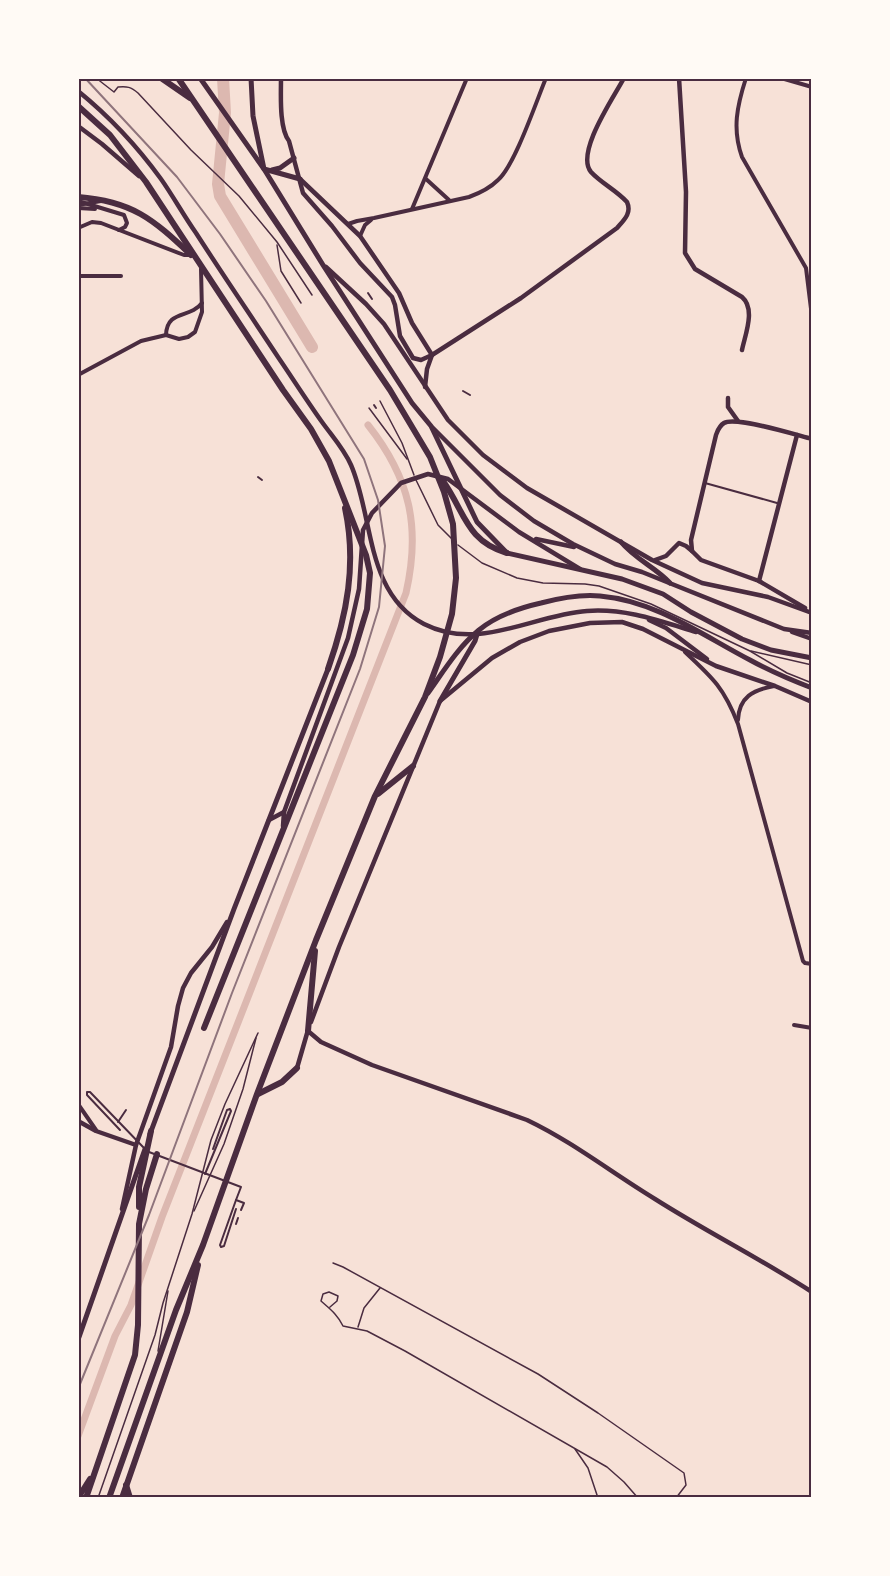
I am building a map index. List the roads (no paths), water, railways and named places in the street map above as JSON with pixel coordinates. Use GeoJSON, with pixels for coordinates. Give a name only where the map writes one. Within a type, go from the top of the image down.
{"type":"FeatureCollection","features":[{"type":"Feature","properties":{"kind":"highway"},"geometry":{"type":"LineString","coordinates":[[161,78],[193,100]]}},
{"type":"Feature","properties":{"kind":"highway"},"geometry":{"type":"LineString","coordinates":[[108,1498],[176,1310],[203,1245],[316,939],[375,796],[425,697],[447,636],[456,578],[455,533],[444,492],[404,411],[178,78]]}},
{"type":"Feature","properties":{"kind":"highway"},"geometry":{"type":"LineString","coordinates":[[78,106],[110,135],[146,182],[311,429],[330,461],[366,555],[370,573],[370,592],[361,631],[204,1028]]}},
{"type":"Feature","properties":{"kind":"highway"},"geometry":{"type":"LineString","coordinates":[[78,203],[106,200],[141,213],[164,230],[201,265]]}},
{"type":"Feature","properties":{"kind":"highway"},"geometry":{"type":"LineString","coordinates":[[435,470],[476,536],[491,548],[507,553]]}},
{"type":"Feature","properties":{"kind":"highway"},"geometry":{"type":"LineString","coordinates":[[328,669],[342,626],[351,574],[351,541],[339,484]]}},
{"type":"Feature","properties":{"kind":"highway"},"geometry":{"type":"LineString","coordinates":[[375,796],[413,766]]}},
{"type":"Feature","properties":{"kind":"highway"},"geometry":{"type":"LineString","coordinates":[[308,1031],[316,939]]}},
{"type":"Feature","properties":{"kind":"highway"},"geometry":{"type":"LineString","coordinates":[[257,1095],[282,1082],[297,1068]]}},
{"type":"Feature","properties":{"kind":"highway"},"geometry":{"type":"LineString","coordinates":[[87,1498],[135,1355],[138,1325],[139,1187],[151,1131]]}},
{"type":"Feature","properties":{"kind":"highway"},"geometry":{"type":"LineString","coordinates":[[139,1224],[144,1196],[157,1154]]}},
{"type":"Feature","properties":{"kind":"highway"},"geometry":{"type":"LineString","coordinates":[[130,1498],[123,1494],[186,1312],[203,1245]]}},
{"type":"Feature","properties":{"kind":"highway"},"geometry":{"type":"LineString","coordinates":[[78,1498],[97,1468]]}},
{"type":"Feature","properties":{"kind":"main road"},"geometry":{"type":"LineString","coordinates":[[200,78],[256,156],[268,169],[323,265],[412,403],[431,426],[500,495],[534,521],[615,564],[670,583],[812,639]]}},
{"type":"Feature","properties":{"kind":"main road"},"geometry":{"type":"LineString","coordinates":[[250,78],[253,116],[268,169]]}},
{"type":"Feature","properties":{"kind":"main road"},"geometry":{"type":"LineString","coordinates":[[281,78],[282,118],[300,179],[300,187],[360,263],[392,297],[397,328],[410,354],[417,360],[432,355],[521,298],[617,228],[627,217],[629,206],[622,197],[591,172],[586,158],[589,144],[624,78]]}},
{"type":"Feature","properties":{"kind":"main road"},"geometry":{"type":"LineString","coordinates":[[679,78],[686,192],[685,253],[695,269],[742,297],[748,303],[749,312],[742,350]]}},
{"type":"Feature","properties":{"kind":"main road"},"geometry":{"type":"LineString","coordinates":[[78,91],[131,140],[162,181],[338,443],[350,463],[357,483],[380,573],[398,602],[416,618],[425,624],[448,632],[471,635],[491,633],[546,618],[598,610],[629,613],[704,634]]}},
{"type":"Feature","properties":{"kind":"main road"},"geometry":{"type":"LineString","coordinates":[[78,126],[146,182]]}},
{"type":"Feature","properties":{"kind":"main road"},"geometry":{"type":"LineString","coordinates":[[268,169],[280,168],[294,158]]}},
{"type":"Feature","properties":{"kind":"main road"},"geometry":{"type":"LineString","coordinates":[[268,169],[300,179],[360,236],[399,292],[412,323],[432,355]]}},
{"type":"Feature","properties":{"kind":"main road"},"geometry":{"type":"LineString","coordinates":[[340,238],[348,224]]}},
{"type":"Feature","properties":{"kind":"main road"},"geometry":{"type":"LineString","coordinates":[[323,265],[366,304],[384,324],[425,389],[448,420],[496,466],[526,488],[652,560],[702,584],[768,597],[812,613]]}},
{"type":"Feature","properties":{"kind":"main road"},"geometry":{"type":"LineString","coordinates":[[425,389],[427,369],[432,355]]}},
{"type":"Feature","properties":{"kind":"main road"},"geometry":{"type":"LineString","coordinates":[[728,398],[728,407],[738,421]]}},
{"type":"Feature","properties":{"kind":"main road"},"geometry":{"type":"LineString","coordinates":[[692,551],[692,534],[718,428],[723,424],[738,421],[812,439]]}},
{"type":"Feature","properties":{"kind":"main road"},"geometry":{"type":"LineString","coordinates":[[431,426],[477,522],[507,553],[622,579],[663,594],[729,633],[771,650],[812,658]]}},
{"type":"Feature","properties":{"kind":"main road"},"geometry":{"type":"LineString","coordinates":[[759,580],[797,435]]}},
{"type":"Feature","properties":{"kind":"main road"},"geometry":{"type":"LineString","coordinates":[[282,831],[285,812],[348,638],[359,589],[363,530],[368,519],[383,500],[401,483],[428,474],[448,479],[519,532],[580,569]]}},
{"type":"Feature","properties":{"kind":"main road"},"geometry":{"type":"LineString","coordinates":[[533,539],[583,549]]}},
{"type":"Feature","properties":{"kind":"main road"},"geometry":{"type":"LineString","coordinates":[[621,542],[630,554],[661,573],[670,583]]}},
{"type":"Feature","properties":{"kind":"main road"},"geometry":{"type":"LineString","coordinates":[[652,560],[666,556],[679,543],[686,546],[701,560],[759,580],[812,613]]}},
{"type":"Feature","properties":{"kind":"main road"},"geometry":{"type":"LineString","coordinates":[[425,697],[460,649],[478,630],[491,621],[528,606],[569,597],[599,596],[619,599],[654,610],[704,634],[748,660],[812,688]]}},
{"type":"Feature","properties":{"kind":"main road"},"geometry":{"type":"LineString","coordinates":[[645,617],[666,628],[716,666]]}},
{"type":"Feature","properties":{"kind":"main road"},"geometry":{"type":"LineString","coordinates":[[440,701],[478,668],[508,648],[530,637],[564,627],[604,622],[622,622],[643,629],[716,666],[775,686],[810,701]]}},
{"type":"Feature","properties":{"kind":"main road"},"geometry":{"type":"LineString","coordinates":[[784,629],[812,633]]}},
{"type":"Feature","properties":{"kind":"main road"},"geometry":{"type":"LineString","coordinates":[[297,1068],[339,947],[413,766],[440,701],[475,642],[478,630]]}},
{"type":"Feature","properties":{"kind":"main road"},"geometry":{"type":"LineString","coordinates":[[78,1340],[151,1131],[234,909],[328,669]]}},
{"type":"Feature","properties":{"kind":"main road"},"geometry":{"type":"LineString","coordinates":[[269,820],[285,812]]}},
{"type":"Feature","properties":{"kind":"main road"},"geometry":{"type":"LineString","coordinates":[[118,1227],[136,1145],[171,1047],[183,988],[191,973],[212,947],[234,909]]}},
{"type":"Feature","properties":{"kind":"main road"},"geometry":{"type":"LineString","coordinates":[[308,1031],[321,1042],[372,1065],[519,1117],[549,1131],[590,1155],[657,1201],[812,1292]]}},
{"type":"Feature","properties":{"kind":"main road"},"geometry":{"type":"LineString","coordinates":[[304,1044],[321,1042]]}},
{"type":"Feature","properties":{"kind":"main road"},"geometry":{"type":"LineString","coordinates":[[78,1121],[96,1131],[136,1145]]}},
{"type":"Feature","properties":{"kind":"street"},"geometry":{"type":"LineString","coordinates":[[411,210],[468,78]]}},
{"type":"Feature","properties":{"kind":"street"},"geometry":{"type":"LineString","coordinates":[[348,224],[357,220],[470,197],[499,180],[511,163],[546,78]]}},
{"type":"Feature","properties":{"kind":"street"},"geometry":{"type":"LineString","coordinates":[[680,86],[684,78]]}},
{"type":"Feature","properties":{"kind":"street"},"geometry":{"type":"LineString","coordinates":[[746,78],[737,107],[738,146],[742,157],[806,268],[812,317]]}},
{"type":"Feature","properties":{"kind":"street"},"geometry":{"type":"LineString","coordinates":[[781,78],[812,87]]}},
{"type":"Feature","properties":{"kind":"street"},"geometry":{"type":"LineString","coordinates":[[426,179],[449,200]]}},
{"type":"Feature","properties":{"kind":"street"},"geometry":{"type":"LineString","coordinates":[[85,204],[106,200]]}},
{"type":"Feature","properties":{"kind":"street"},"geometry":{"type":"LineString","coordinates":[[78,203],[99,209]]}},
{"type":"Feature","properties":{"kind":"street"},"geometry":{"type":"LineString","coordinates":[[78,203],[120,213],[127,218],[126,225],[118,230]]}},
{"type":"Feature","properties":{"kind":"street"},"geometry":{"type":"LineString","coordinates":[[360,236],[365,225],[374,218]]}},
{"type":"Feature","properties":{"kind":"street"},"geometry":{"type":"LineString","coordinates":[[78,228],[96,222],[191,256]]}},
{"type":"Feature","properties":{"kind":"street"},"geometry":{"type":"LineString","coordinates":[[78,375],[141,341],[166,335],[179,339],[195,332],[200,320],[202,303],[201,265]]}},
{"type":"Feature","properties":{"kind":"street"},"geometry":{"type":"LineString","coordinates":[[78,276],[121,276]]}},
{"type":"Feature","properties":{"kind":"street"},"geometry":{"type":"LineString","coordinates":[[368,293],[372,299]]}},
{"type":"Feature","properties":{"kind":"street"},"geometry":{"type":"LineString","coordinates":[[166,335],[166,328],[172,319],[194,310],[202,303]]}},
{"type":"Feature","properties":{"kind":"street"},"geometry":{"type":"LineString","coordinates":[[463,391],[470,395]]}},
{"type":"Feature","properties":{"kind":"street"},"geometry":{"type":"LineString","coordinates":[[258,477],[262,480]]}},
{"type":"Feature","properties":{"kind":"street"},"geometry":{"type":"LineString","coordinates":[[705,483],[780,504]]}},
{"type":"Feature","properties":{"kind":"street"},"geometry":{"type":"LineString","coordinates":[[686,652],[721,687],[738,723],[803,961],[812,964]]}},
{"type":"Feature","properties":{"kind":"street"},"geometry":{"type":"LineString","coordinates":[[738,723],[740,707],[746,696],[760,688],[775,686]]}},
{"type":"Feature","properties":{"kind":"street"},"geometry":{"type":"LineString","coordinates":[[794,1025],[812,1028]]}},
{"type":"Feature","properties":{"kind":"street"},"geometry":{"type":"LineString","coordinates":[[120,1130],[87,1095],[87,1092],[90,1092],[149,1152],[241,1187],[221,1247],[224,1246],[236,1209]]}},
{"type":"Feature","properties":{"kind":"street"},"geometry":{"type":"LineString","coordinates":[[78,1104],[96,1131]]}},
{"type":"Feature","properties":{"kind":"street"},"geometry":{"type":"LineString","coordinates":[[205,1174],[230,1109],[227,1110],[213,1149]]}},
{"type":"Feature","properties":{"kind":"street"},"geometry":{"type":"LineString","coordinates":[[118,1122],[126,1110]]}},
{"type":"Feature","properties":{"kind":"street"},"geometry":{"type":"LineString","coordinates":[[236,1200],[244,1203],[241,1210]]}},
{"type":"Feature","properties":{"kind":"street"},"geometry":{"type":"LineString","coordinates":[[236,1224],[238,1218]]}},
{"type":"Feature","properties":{"kind":"lane"},"geometry":{"type":"LineString","coordinates":[[96,78],[114,92],[118,87],[131,86],[152,107],[239,195],[277,242],[312,295]]}},
{"type":"Feature","properties":{"kind":"lane"},"geometry":{"type":"LineString","coordinates":[[277,242],[281,271],[301,303]]}},
{"type":"Feature","properties":{"kind":"lane"},"geometry":{"type":"LineString","coordinates":[[380,401],[402,443],[421,493],[438,525],[475,559],[495,570],[528,581],[599,586],[651,604],[750,651],[787,673],[812,683]]}},
{"type":"Feature","properties":{"kind":"lane"},"geometry":{"type":"LineString","coordinates":[[369,408],[408,460]]}},
{"type":"Feature","properties":{"kind":"lane"},"geometry":{"type":"LineString","coordinates":[[750,651],[812,665]]}},
{"type":"Feature","properties":{"kind":"lane"},"geometry":{"type":"LineString","coordinates":[[98,1498],[155,1335],[192,1214],[211,1140],[258,1033],[243,1089],[227,1135],[192,1214]]}},
{"type":"Feature","properties":{"kind":"lane"},"geometry":{"type":"LineString","coordinates":[[333,1263],[538,1374],[652,1450],[686,1477],[686,1485],[676,1498]]}},
{"type":"Feature","properties":{"kind":"lane"},"geometry":{"type":"LineString","coordinates":[[157,1363],[169,1284]]}},
{"type":"Feature","properties":{"kind":"lane"},"geometry":{"type":"LineString","coordinates":[[358,1328],[364,1308],[380,1287]]}},
{"type":"Feature","properties":{"kind":"lane"},"geometry":{"type":"LineString","coordinates":[[330,1307],[338,1296],[329,1292],[323,1294],[321,1301],[330,1307],[343,1326],[358,1328],[415,1356],[607,1467],[638,1498]]}},
{"type":"Feature","properties":{"kind":"lane"},"geometry":{"type":"LineString","coordinates":[[574,1449],[588,1468],[598,1498]]}},
{"type":"Feature","properties":{"kind":"waterway"},"geometry":{"type":"LineString","coordinates":[[223,78],[225,113],[218,184],[220,196],[312,347]]}},
{"type":"Feature","properties":{"kind":"waterway"},"geometry":{"type":"LineString","coordinates":[[78,1436],[115,1336],[131,1305],[162,1217],[406,593],[412,546],[412,525],[408,504],[394,464],[368,425]]}},
{"type":"Feature","properties":{"kind":"railway"},"geometry":{"type":"LineString","coordinates":[[78,1389],[149,1215],[232,993],[360,669],[379,607],[385,546],[378,500],[364,459],[266,301],[177,177],[85,78]]}}]}
